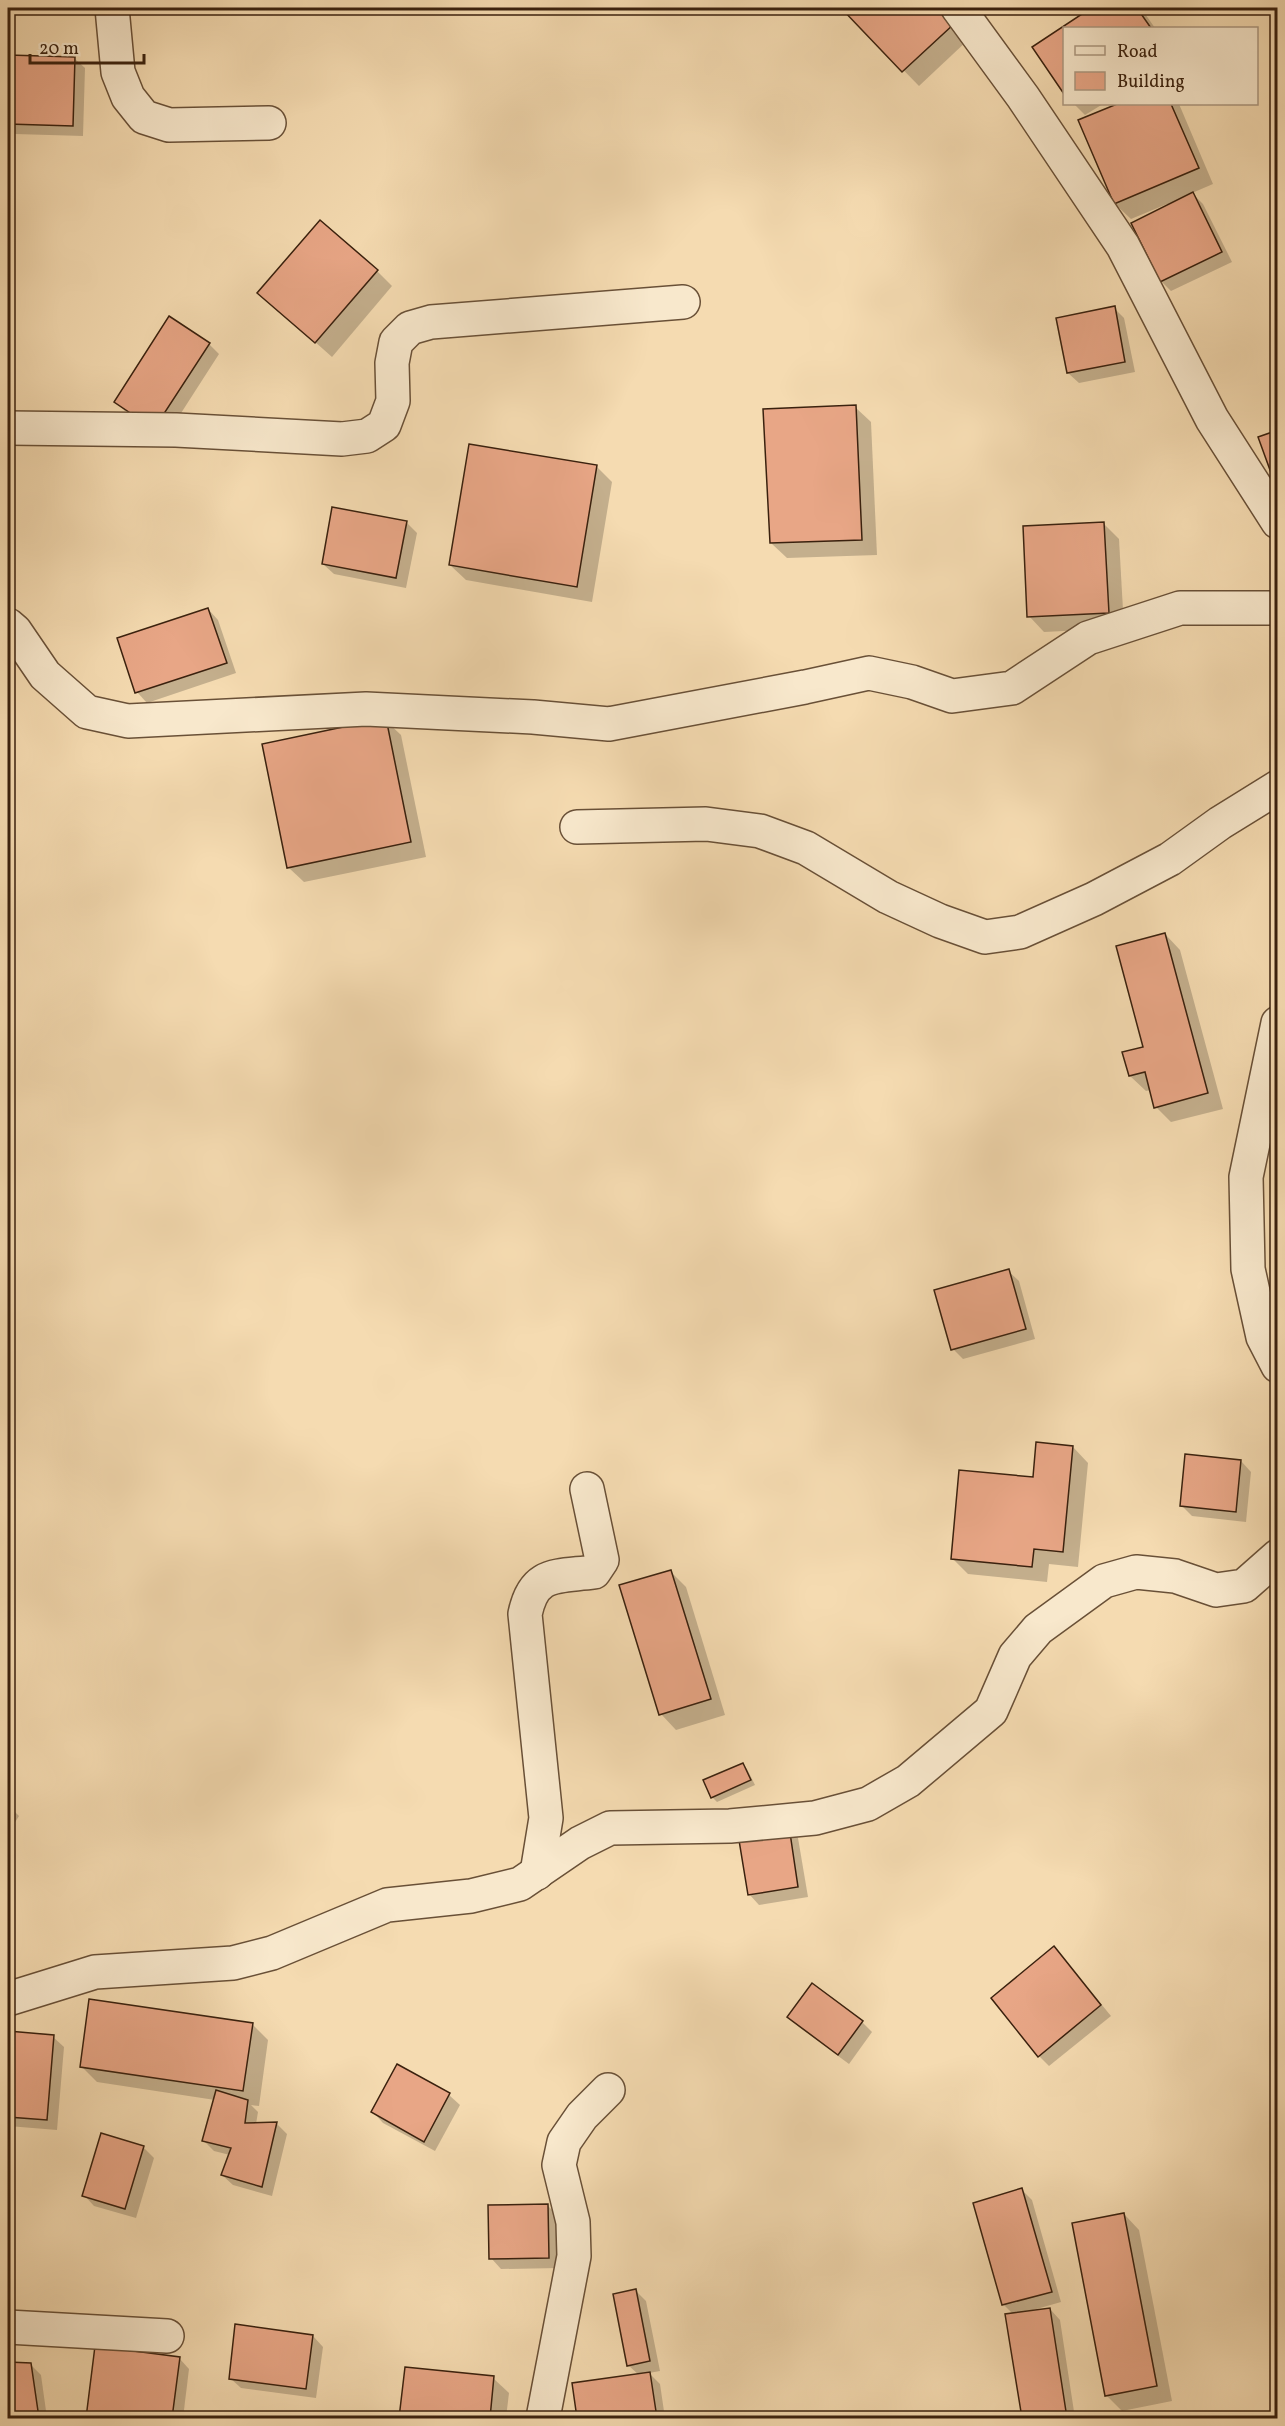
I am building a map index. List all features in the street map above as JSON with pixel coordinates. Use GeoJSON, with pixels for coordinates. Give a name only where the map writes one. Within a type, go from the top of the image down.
{"type":"FeatureCollection","features":[{"type":"Feature","properties":{"kind":"street"},"geometry":{"type":"LineString","coordinates":[[112,8],[118,72],[128,97],[144,117],[169,125],[269,123]]}},
{"type":"Feature","properties":{"kind":"street"},"geometry":{"type":"LineString","coordinates":[[958,8],[1023,97],[1123,246],[1212,419],[1278,522]]}},
{"type":"Feature","properties":{"kind":"street"},"geometry":{"type":"LineString","coordinates":[[8,428],[176,430],[342,439],[367,436],[384,425],[393,400],[392,363],[396,342],[410,328],[440,321],[683,302]]}},
{"type":"Feature","properties":{"kind":"street"},"geometry":{"type":"LineString","coordinates":[[8,625],[15,631],[45,675],[87,712],[128,721],[366,709],[533,717],[609,724],[869,673],[912,682],[952,696],[1012,688],[1088,638],[1180,608],[1278,608]]}},
{"type":"Feature","properties":{"kind":"street"},"geometry":{"type":"LineString","coordinates":[[577,827],[706,824],[760,831],[806,848],[888,897],[940,921],[985,937],[1020,932],[1170,860],[1220,824],[1278,787]]}},
{"type":"Feature","properties":{"kind":"street"},"geometry":{"type":"LineString","coordinates":[[1278,1023],[1246,1177],[1248,1269],[1263,1337],[1278,1366]]}},
{"type":"Feature","properties":{"kind":"street"},"geometry":{"type":"LineString","coordinates":[[537,1873],[546,1818],[525,1614],[528,1598],[535,1586],[548,1578],[594,1572],[602,1560],[587,1489]]}},
{"type":"Feature","properties":{"kind":"street"},"geometry":{"type":"LineString","coordinates":[[8,1999],[95,1972],[233,1963],[272,1953],[387,1905],[471,1896],[520,1884],[580,1843],[610,1828],[730,1826],[815,1818],[868,1804],[908,1781],[991,1711],[1015,1656],[1038,1629],[1104,1581],[1136,1572],[1175,1576],[1216,1590],[1244,1586],[1278,1556]]}},
{"type":"Feature","properties":{"kind":"street"},"geometry":{"type":"LineString","coordinates":[[543,2418],[574,2256],[573,2222],[559,2165],[564,2142],[582,2116],[608,2090]]}},
{"type":"Feature","properties":{"kind":"street"},"geometry":{"type":"LineString","coordinates":[[8,2327],[167,2336]]}},
{"type":"Feature","properties":{"kind":"building"},"geometry":{"type":"Polygon","coordinates":[[[841,8],[940,8],[955,23],[902,72],[841,8]]]}},
{"type":"Feature","properties":{"kind":"building"},"geometry":{"type":"Polygon","coordinates":[[[1091,8],[1137,8],[1150,27],[1063,27],[1063,93],[1032,47],[1091,8]]]}},
{"type":"Feature","properties":{"kind":"building"},"geometry":{"type":"Polygon","coordinates":[[[8,55],[75,57],[73,126],[8,124],[8,55]]]}},
{"type":"Feature","properties":{"kind":"building"},"geometry":{"type":"Polygon","coordinates":[[[1115,105],[1171,105],[1199,168],[1114,204],[1078,120],[1115,105]]]}},
{"type":"Feature","properties":{"kind":"building"},"geometry":{"type":"Polygon","coordinates":[[[1193,192],[1222,252],[1160,282],[1131,223],[1193,192]]]}},
{"type":"Feature","properties":{"kind":"building"},"geometry":{"type":"Polygon","coordinates":[[[320,220],[378,270],[315,343],[257,293],[320,220]]]}},
{"type":"Feature","properties":{"kind":"building"},"geometry":{"type":"Polygon","coordinates":[[[1115,306],[1125,362],[1067,373],[1056,318],[1115,306]]]}},
{"type":"Feature","properties":{"kind":"building"},"geometry":{"type":"Polygon","coordinates":[[[169,316],[210,343],[154,429],[114,402],[169,316]]]}},
{"type":"Feature","properties":{"kind":"building"},"geometry":{"type":"Polygon","coordinates":[[[856,405],[862,540],[770,543],[763,409],[856,405]]]}},
{"type":"Feature","properties":{"kind":"building"},"geometry":{"type":"Polygon","coordinates":[[[1278,430],[1278,492],[1258,437],[1278,430]]]}},
{"type":"Feature","properties":{"kind":"building"},"geometry":{"type":"Polygon","coordinates":[[[469,444],[597,465],[577,587],[449,565],[469,444]]]}},
{"type":"Feature","properties":{"kind":"building"},"geometry":{"type":"Polygon","coordinates":[[[332,507],[407,521],[396,578],[322,564],[332,507]]]}},
{"type":"Feature","properties":{"kind":"building"},"geometry":{"type":"Polygon","coordinates":[[[1104,522],[1109,613],[1027,617],[1023,526],[1104,522]]]}},
{"type":"Feature","properties":{"kind":"building"},"geometry":{"type":"Polygon","coordinates":[[[208,608],[227,663],[135,693],[117,638],[208,608]]]}},
{"type":"Feature","properties":{"kind":"building"},"geometry":{"type":"Polygon","coordinates":[[[386,718],[411,842],[287,868],[262,744],[386,718]]]}},
{"type":"Feature","properties":{"kind":"building"},"geometry":{"type":"Polygon","coordinates":[[[1165,933],[1208,1093],[1154,1108],[1145,1072],[1129,1076],[1122,1052],[1143,1047],[1116,946],[1165,933]]]}},
{"type":"Feature","properties":{"kind":"building"},"geometry":{"type":"Polygon","coordinates":[[[1009,1269],[1026,1329],[951,1350],[934,1290],[1009,1269]]]}},
{"type":"Feature","properties":{"kind":"building"},"geometry":{"type":"Polygon","coordinates":[[[1036,1442],[1073,1446],[1063,1552],[1034,1549],[1032,1567],[951,1559],[959,1470],[1033,1477],[1036,1442]]]}},
{"type":"Feature","properties":{"kind":"building"},"geometry":{"type":"Polygon","coordinates":[[[1185,1454],[1241,1460],[1236,1512],[1180,1506],[1185,1454]]]}},
{"type":"Feature","properties":{"kind":"building"},"geometry":{"type":"Polygon","coordinates":[[[671,1570],[711,1699],[659,1715],[619,1585],[671,1570]]]}},
{"type":"Feature","properties":{"kind":"building"},"geometry":{"type":"Polygon","coordinates":[[[743,1763],[751,1780],[711,1798],[703,1780],[743,1763]]]}},
{"type":"Feature","properties":{"kind":"building"},"geometry":{"type":"Polygon","coordinates":[[[789,1826],[798,1887],[748,1895],[738,1834],[789,1826]]]}},
{"type":"Feature","properties":{"kind":"building"},"geometry":{"type":"Polygon","coordinates":[[[1054,1946],[1101,2005],[1038,2057],[991,1998],[1054,1946]]]}},
{"type":"Feature","properties":{"kind":"building"},"geometry":{"type":"Polygon","coordinates":[[[812,1983],[863,2021],[838,2055],[787,2017],[812,1983]]]}},
{"type":"Feature","properties":{"kind":"building"},"geometry":{"type":"Polygon","coordinates":[[[89,1999],[253,2023],[243,2091],[80,2067],[89,1999]]]}},
{"type":"Feature","properties":{"kind":"building"},"geometry":{"type":"Polygon","coordinates":[[[8,2031],[54,2035],[47,2120],[8,2117],[8,2031]]]}},
{"type":"Feature","properties":{"kind":"building"},"geometry":{"type":"Polygon","coordinates":[[[397,2064],[450,2093],[424,2142],[371,2112],[397,2064]]]}},
{"type":"Feature","properties":{"kind":"building"},"geometry":{"type":"Polygon","coordinates":[[[216,2090],[248,2100],[245,2123],[277,2122],[262,2187],[221,2175],[231,2148],[202,2141],[216,2090]]]}},
{"type":"Feature","properties":{"kind":"building"},"geometry":{"type":"Polygon","coordinates":[[[101,2133],[144,2146],[125,2209],[82,2196],[101,2133]]]}},
{"type":"Feature","properties":{"kind":"building"},"geometry":{"type":"Polygon","coordinates":[[[1022,2188],[1052,2292],[1002,2305],[973,2203],[1022,2188]]]}},
{"type":"Feature","properties":{"kind":"building"},"geometry":{"type":"Polygon","coordinates":[[[548,2204],[549,2258],[489,2259],[488,2205],[548,2204]]]}},
{"type":"Feature","properties":{"kind":"building"},"geometry":{"type":"Polygon","coordinates":[[[1124,2213],[1157,2386],[1105,2396],[1072,2223],[1124,2213]]]}},
{"type":"Feature","properties":{"kind":"building"},"geometry":{"type":"Polygon","coordinates":[[[636,2289],[650,2361],[627,2366],[613,2294],[636,2289]]]}},
{"type":"Feature","properties":{"kind":"building"},"geometry":{"type":"Polygon","coordinates":[[[1050,2308],[1067,2418],[1022,2418],[1005,2314],[1050,2308]]]}},
{"type":"Feature","properties":{"kind":"building"},"geometry":{"type":"Polygon","coordinates":[[[235,2324],[313,2335],[306,2389],[229,2379],[235,2324]]]}},
{"type":"Feature","properties":{"kind":"building"},"geometry":{"type":"Polygon","coordinates":[[[95,2346],[180,2357],[172,2418],[86,2418],[95,2346]]]}},
{"type":"Feature","properties":{"kind":"building"},"geometry":{"type":"Polygon","coordinates":[[[8,2362],[31,2363],[39,2418],[16,2418],[14,2412],[8,2415],[8,2362]]]}},
{"type":"Feature","properties":{"kind":"building"},"geometry":{"type":"Polygon","coordinates":[[[405,2367],[494,2376],[490,2418],[399,2418],[405,2367]]]}},
{"type":"Feature","properties":{"kind":"building"},"geometry":{"type":"Polygon","coordinates":[[[650,2372],[657,2418],[577,2418],[572,2383],[650,2372]]]}}]}
